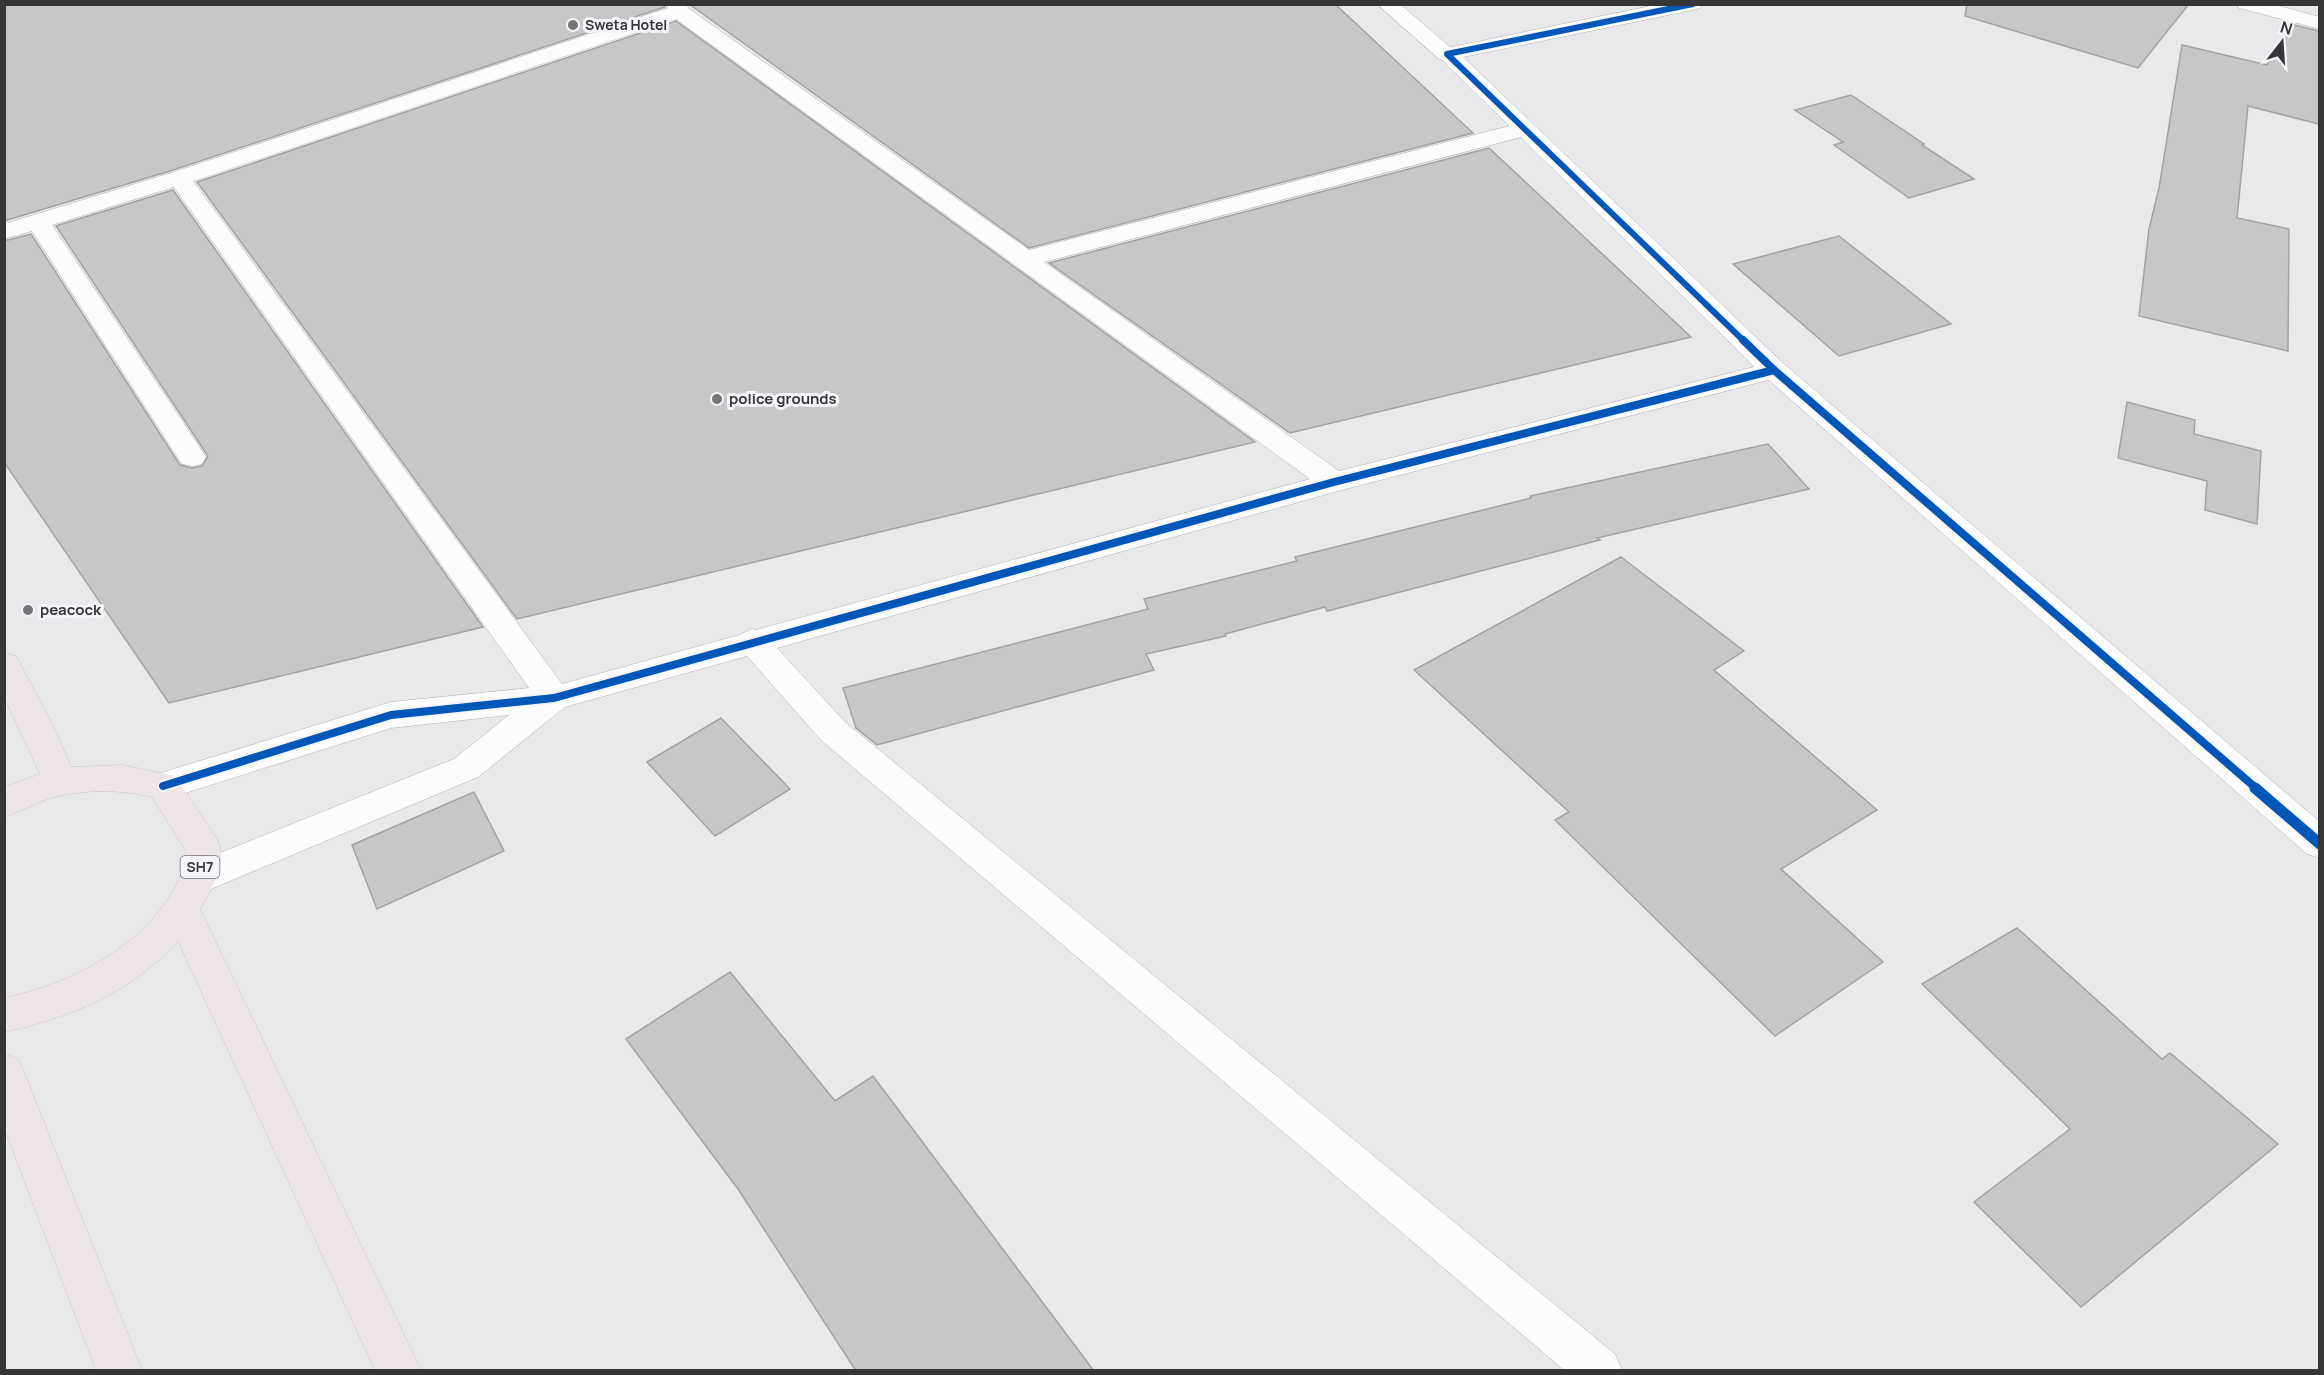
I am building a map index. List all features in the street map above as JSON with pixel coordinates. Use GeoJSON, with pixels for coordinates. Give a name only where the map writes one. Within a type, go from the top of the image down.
{"type":"FeatureCollection","features":[{"type":"Feature","properties":{"kind":"main road"},"geometry":{"type":"LineString","coordinates":[[4,664],[36,724],[60,782]]}},
{"type":"Feature","properties":{"kind":"main road"},"geometry":{"type":"LineString","coordinates":[[4,802],[60,782],[98,776],[133,778],[163,786]]}},
{"type":"Feature","properties":{"kind":"main road","name":"SH7"},"geometry":{"type":"LineString","coordinates":[[163,786],[204,849],[190,894]]}},
{"type":"Feature","properties":{"kind":"main road"},"geometry":{"type":"LineString","coordinates":[[4,1015],[29,1011],[75,995],[117,971],[154,941],[190,894],[398,1371]]}},
{"type":"Feature","properties":{"kind":"main road"},"geometry":{"type":"LineString","coordinates":[[4,1072],[119,1371]]}},
{"type":"Feature","properties":{"kind":"street"},"geometry":{"type":"LineString","coordinates":[[1387,4],[1447,54],[1774,370],[2319,844]]}},
{"type":"Feature","properties":{"kind":"street"},"geometry":{"type":"LineString","coordinates":[[1447,54],[1693,4]]}},
{"type":"Feature","properties":{"kind":"street"},"geometry":{"type":"LineString","coordinates":[[2246,4],[2319,23]]}},
{"type":"Feature","properties":{"kind":"street"},"geometry":{"type":"LineString","coordinates":[[4,232],[179,178],[678,8],[1334,482]]}},
{"type":"Feature","properties":{"kind":"street"},"geometry":{"type":"LineString","coordinates":[[1025,259],[1525,129]]}},
{"type":"Feature","properties":{"kind":"street"},"geometry":{"type":"LineString","coordinates":[[179,178],[554,698]]}},
{"type":"Feature","properties":{"kind":"street"},"geometry":{"type":"LineString","coordinates":[[38,222],[192,457]]}},
{"type":"Feature","properties":{"kind":"street"},"geometry":{"type":"LineString","coordinates":[[163,786],[391,716],[554,698],[1334,482],[1774,370]]}},
{"type":"Feature","properties":{"kind":"street"},"geometry":{"type":"LineString","coordinates":[[752,642],[833,731],[1599,1371]]}},
{"type":"Feature","properties":{"kind":"street"},"geometry":{"type":"LineString","coordinates":[[190,894],[466,768],[554,698]]}},
{"type":"Feature","properties":{"kind":"building"},"geometry":{"type":"Polygon","coordinates":[[[4,4],[665,4],[665,7],[170,171],[4,221],[4,4]]]}},
{"type":"Feature","properties":{"kind":"building"},"geometry":{"type":"Polygon","coordinates":[[[689,4],[1335,4],[1473,133],[1029,248],[689,4]]]}},
{"type":"Feature","properties":{"kind":"building"},"geometry":{"type":"Polygon","coordinates":[[[1967,4],[2189,4],[2138,68],[1965,16],[1967,4]]]}},
{"type":"Feature","properties":{"kind":"building"},"geometry":{"type":"Polygon","coordinates":[[[676,21],[1255,442],[517,619],[197,182],[676,21]]]}},
{"type":"Feature","properties":{"kind":"building"},"geometry":{"type":"Polygon","coordinates":[[[2294,25],[2319,31],[2319,124],[2248,106],[2237,218],[2289,229],[2288,351],[2139,316],[2149,229],[2159,188],[2182,45],[2267,65],[2294,25]]]}},
{"type":"Feature","properties":{"kind":"building"},"geometry":{"type":"Polygon","coordinates":[[[1851,95],[1974,179],[1909,198],[1834,145],[1843,142],[1795,110],[1851,95]]]}},
{"type":"Feature","properties":{"kind":"building"},"geometry":{"type":"Polygon","coordinates":[[[1489,148],[1691,337],[1290,433],[1049,263],[1489,148]]]}},
{"type":"Feature","properties":{"kind":"building"},"geometry":{"type":"Polygon","coordinates":[[[173,190],[483,627],[169,703],[4,462],[4,241],[31,234],[180,465],[192,468],[202,466],[208,456],[56,226],[173,190]]]}},
{"type":"Feature","properties":{"kind":"building"},"geometry":{"type":"Polygon","coordinates":[[[1839,236],[1951,324],[1839,356],[1733,264],[1839,236]]]}},
{"type":"Feature","properties":{"kind":"building"},"geometry":{"type":"Polygon","coordinates":[[[2127,402],[2195,420],[2194,434],[2261,451],[2257,524],[2205,510],[2207,481],[2118,458],[2127,402]]]}},
{"type":"Feature","properties":{"kind":"building"},"geometry":{"type":"Polygon","coordinates":[[[1768,444],[1809,489],[1597,538],[1600,540],[1327,611],[1325,607],[1225,634],[1226,636],[1146,654],[1154,670],[877,745],[856,728],[843,688],[1148,609],[1144,599],[1297,561],[1295,557],[1531,498],[1530,496],[1768,444]]]}},
{"type":"Feature","properties":{"kind":"building"},"geometry":{"type":"Polygon","coordinates":[[[1621,557],[1744,651],[1714,670],[1877,810],[1781,869],[1883,962],[1775,1036],[1555,820],[1569,812],[1414,670],[1621,557]]]}},
{"type":"Feature","properties":{"kind":"building"},"geometry":{"type":"Polygon","coordinates":[[[721,718],[790,789],[715,836],[647,762],[721,718]]]}},
{"type":"Feature","properties":{"kind":"building"},"geometry":{"type":"Polygon","coordinates":[[[474,792],[504,851],[377,909],[352,845],[474,792]]]}},
{"type":"Feature","properties":{"kind":"building"},"geometry":{"type":"Polygon","coordinates":[[[2017,928],[2162,1059],[2170,1053],[2278,1144],[2081,1307],[1974,1202],[2070,1129],[1922,984],[2017,928]]]}},
{"type":"Feature","properties":{"kind":"building"},"geometry":{"type":"Polygon","coordinates":[[[730,972],[835,1101],[873,1076],[1094,1371],[856,1371],[738,1189],[626,1039],[730,972]]]}},
{"type":"Feature","properties":{"kind":"cycle path"},"geometry":{"type":"LineString","coordinates":[[1693,4],[1447,54],[1774,370],[2320,844]]}},
{"type":"Feature","properties":{"kind":"cycle path"},"geometry":{"type":"LineString","coordinates":[[163,786],[391,715],[554,698],[1334,482],[1774,370]]}},
{"type":"Feature","properties":{"kind":"place","name":"Sweta Hotel"},"geometry":{"type":"Point","coordinates":[573,25]}},
{"type":"Feature","properties":{"kind":"place","name":"police grounds"},"geometry":{"type":"Point","coordinates":[717,399]}},
{"type":"Feature","properties":{"kind":"place","name":"peacock"},"geometry":{"type":"Point","coordinates":[28,610]}}]}
